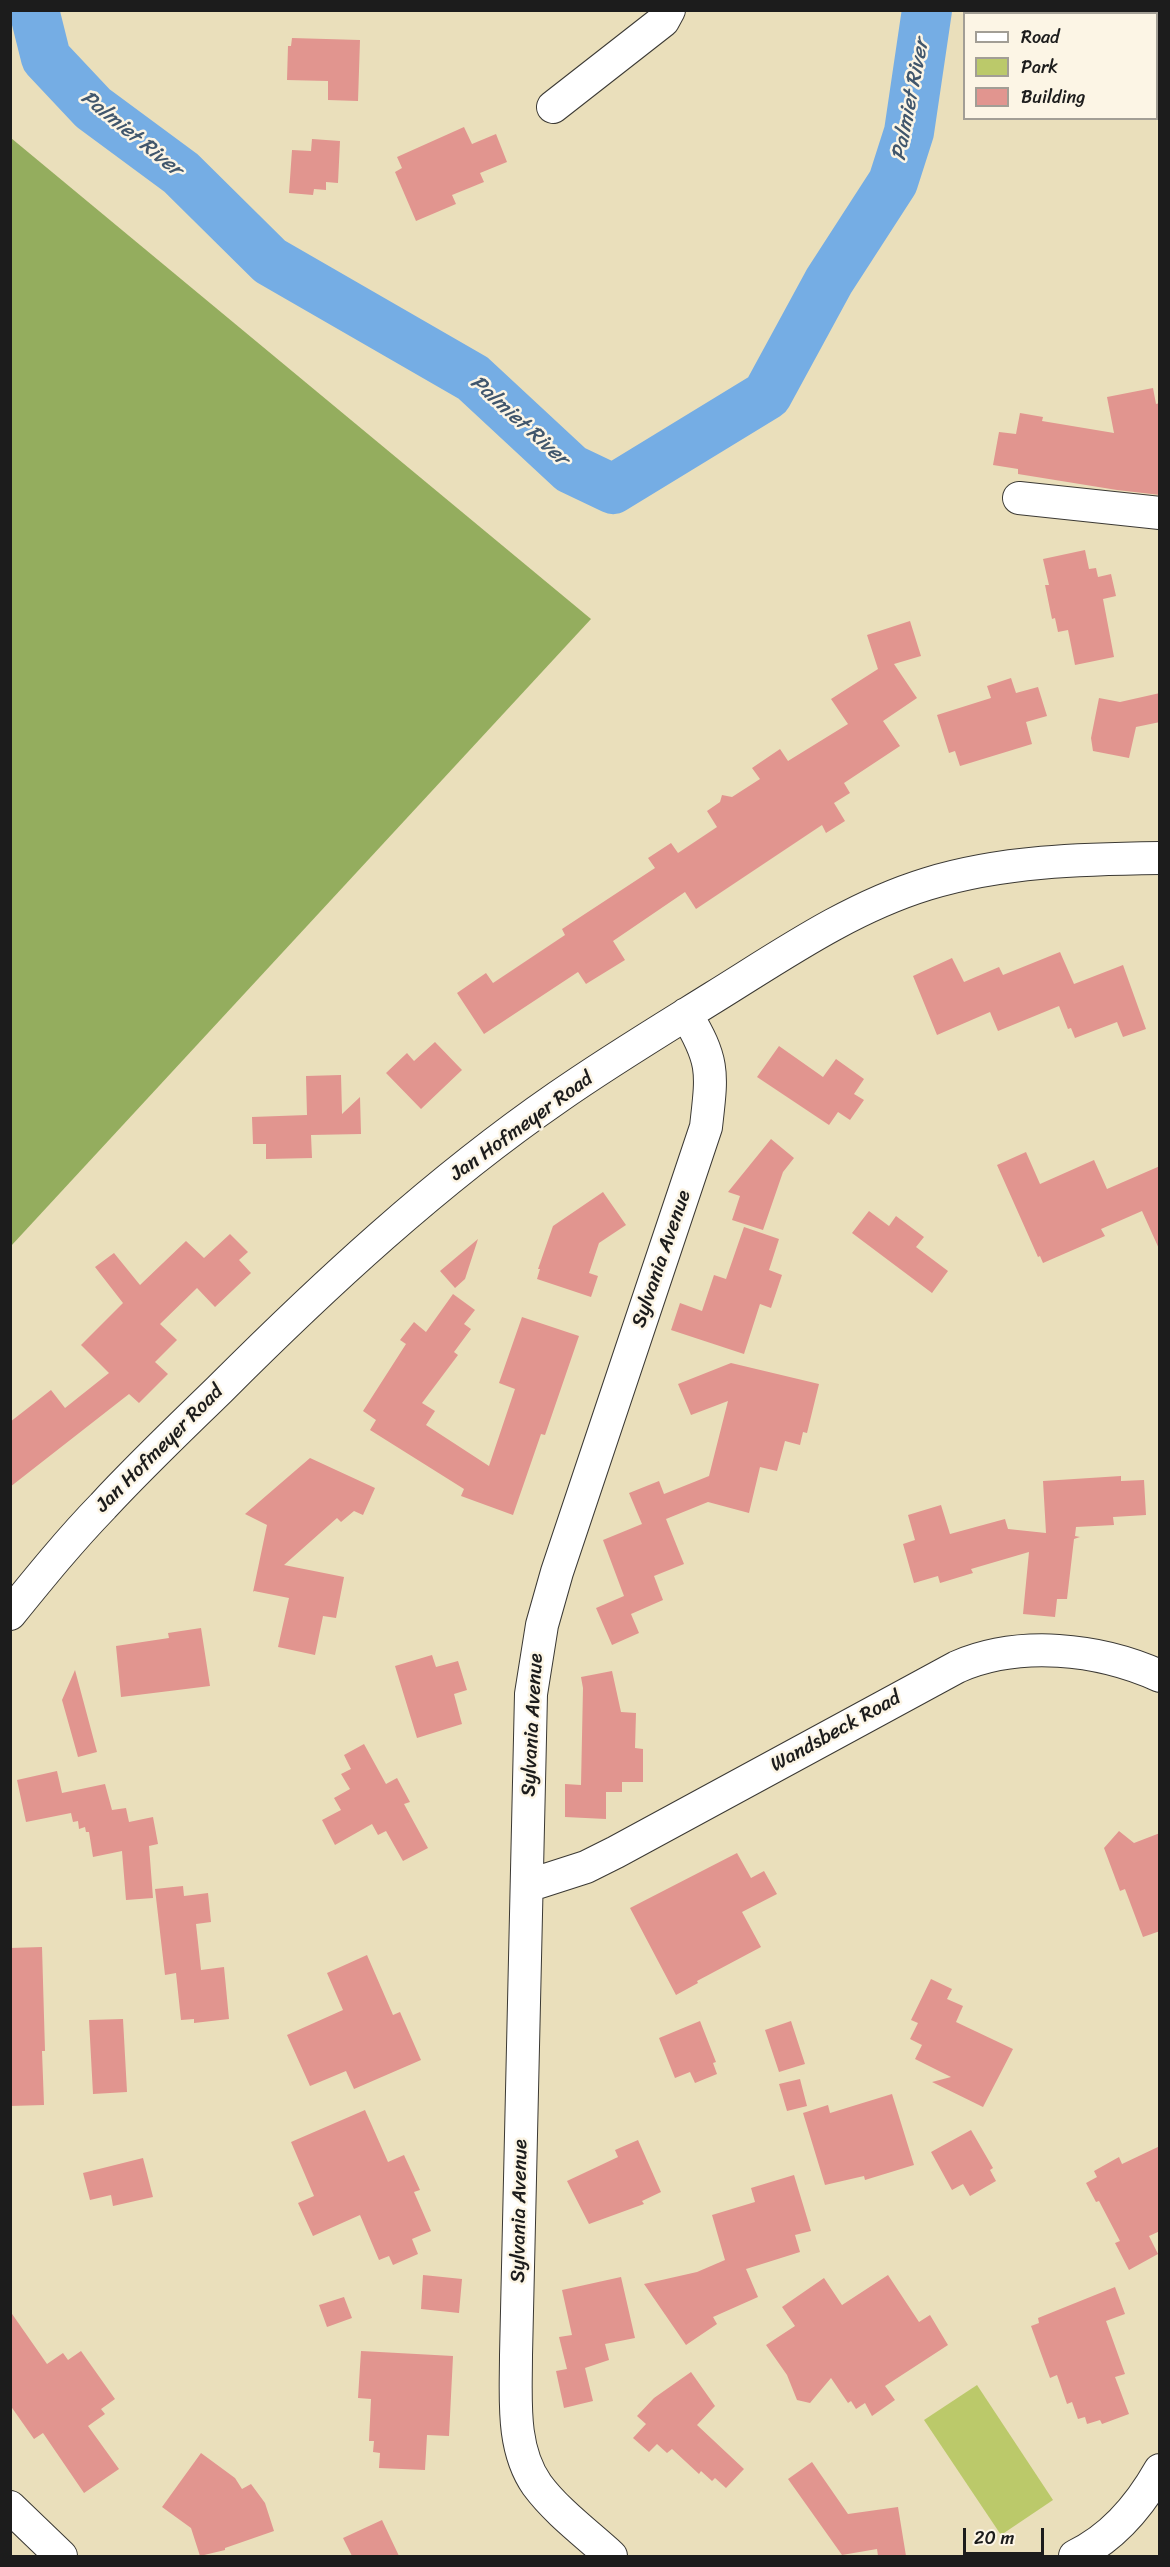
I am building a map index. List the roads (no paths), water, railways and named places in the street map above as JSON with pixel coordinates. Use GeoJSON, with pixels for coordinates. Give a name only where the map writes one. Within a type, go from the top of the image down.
{"type":"FeatureCollection","features":[{"type":"Feature","properties":{"kind":"street"},"geometry":{"type":"LineString","coordinates":[[554,107],[663,21],[669,10]]}},
{"type":"Feature","properties":{"kind":"street"},"geometry":{"type":"LineString","coordinates":[[1019,498],[1160,513]]}},
{"type":"Feature","properties":{"kind":"street","name":"Jan Hofmeyer Road"},"geometry":{"type":"LineString","coordinates":[[10,1614],[102,1506],[258,1351],[353,1262],[490,1147],[557,1097],[686,1014],[837,922],[887,898],[930,883],[1020,866],[1085,859],[1160,858]]}},
{"type":"Feature","properties":{"kind":"street","name":"Sylvania Avenue"},"geometry":{"type":"LineString","coordinates":[[611,2556],[537,2485],[521,2450],[518,2432],[516,2355],[531,1694],[542,1625],[557,1572],[706,1126],[711,1075],[709,1060],[702,1041],[686,1014]]}},
{"type":"Feature","properties":{"kind":"street","name":"Wandsbeck Road"},"geometry":{"type":"LineString","coordinates":[[527,1886],[586,1867],[606,1857],[978,1658],[1009,1651],[1038,1650],[1080,1654],[1123,1663],[1160,1676]]}},
{"type":"Feature","properties":{"kind":"street"},"geometry":{"type":"LineString","coordinates":[[1075,2556],[1091,2549],[1120,2526],[1148,2491],[1160,2470]]}},
{"type":"Feature","properties":{"kind":"street"},"geometry":{"type":"LineString","coordinates":[[10,2508],[62,2556]]}},
{"type":"Feature","properties":{"kind":"waterway","name":"Palmiet River"},"geometry":{"type":"LineString","coordinates":[[34,10],[46,58],[93,108],[181,173],[270,261],[473,378],[571,469],[613,489],[767,395],[829,281],[893,182],[909,132],[927,10]]}}]}
